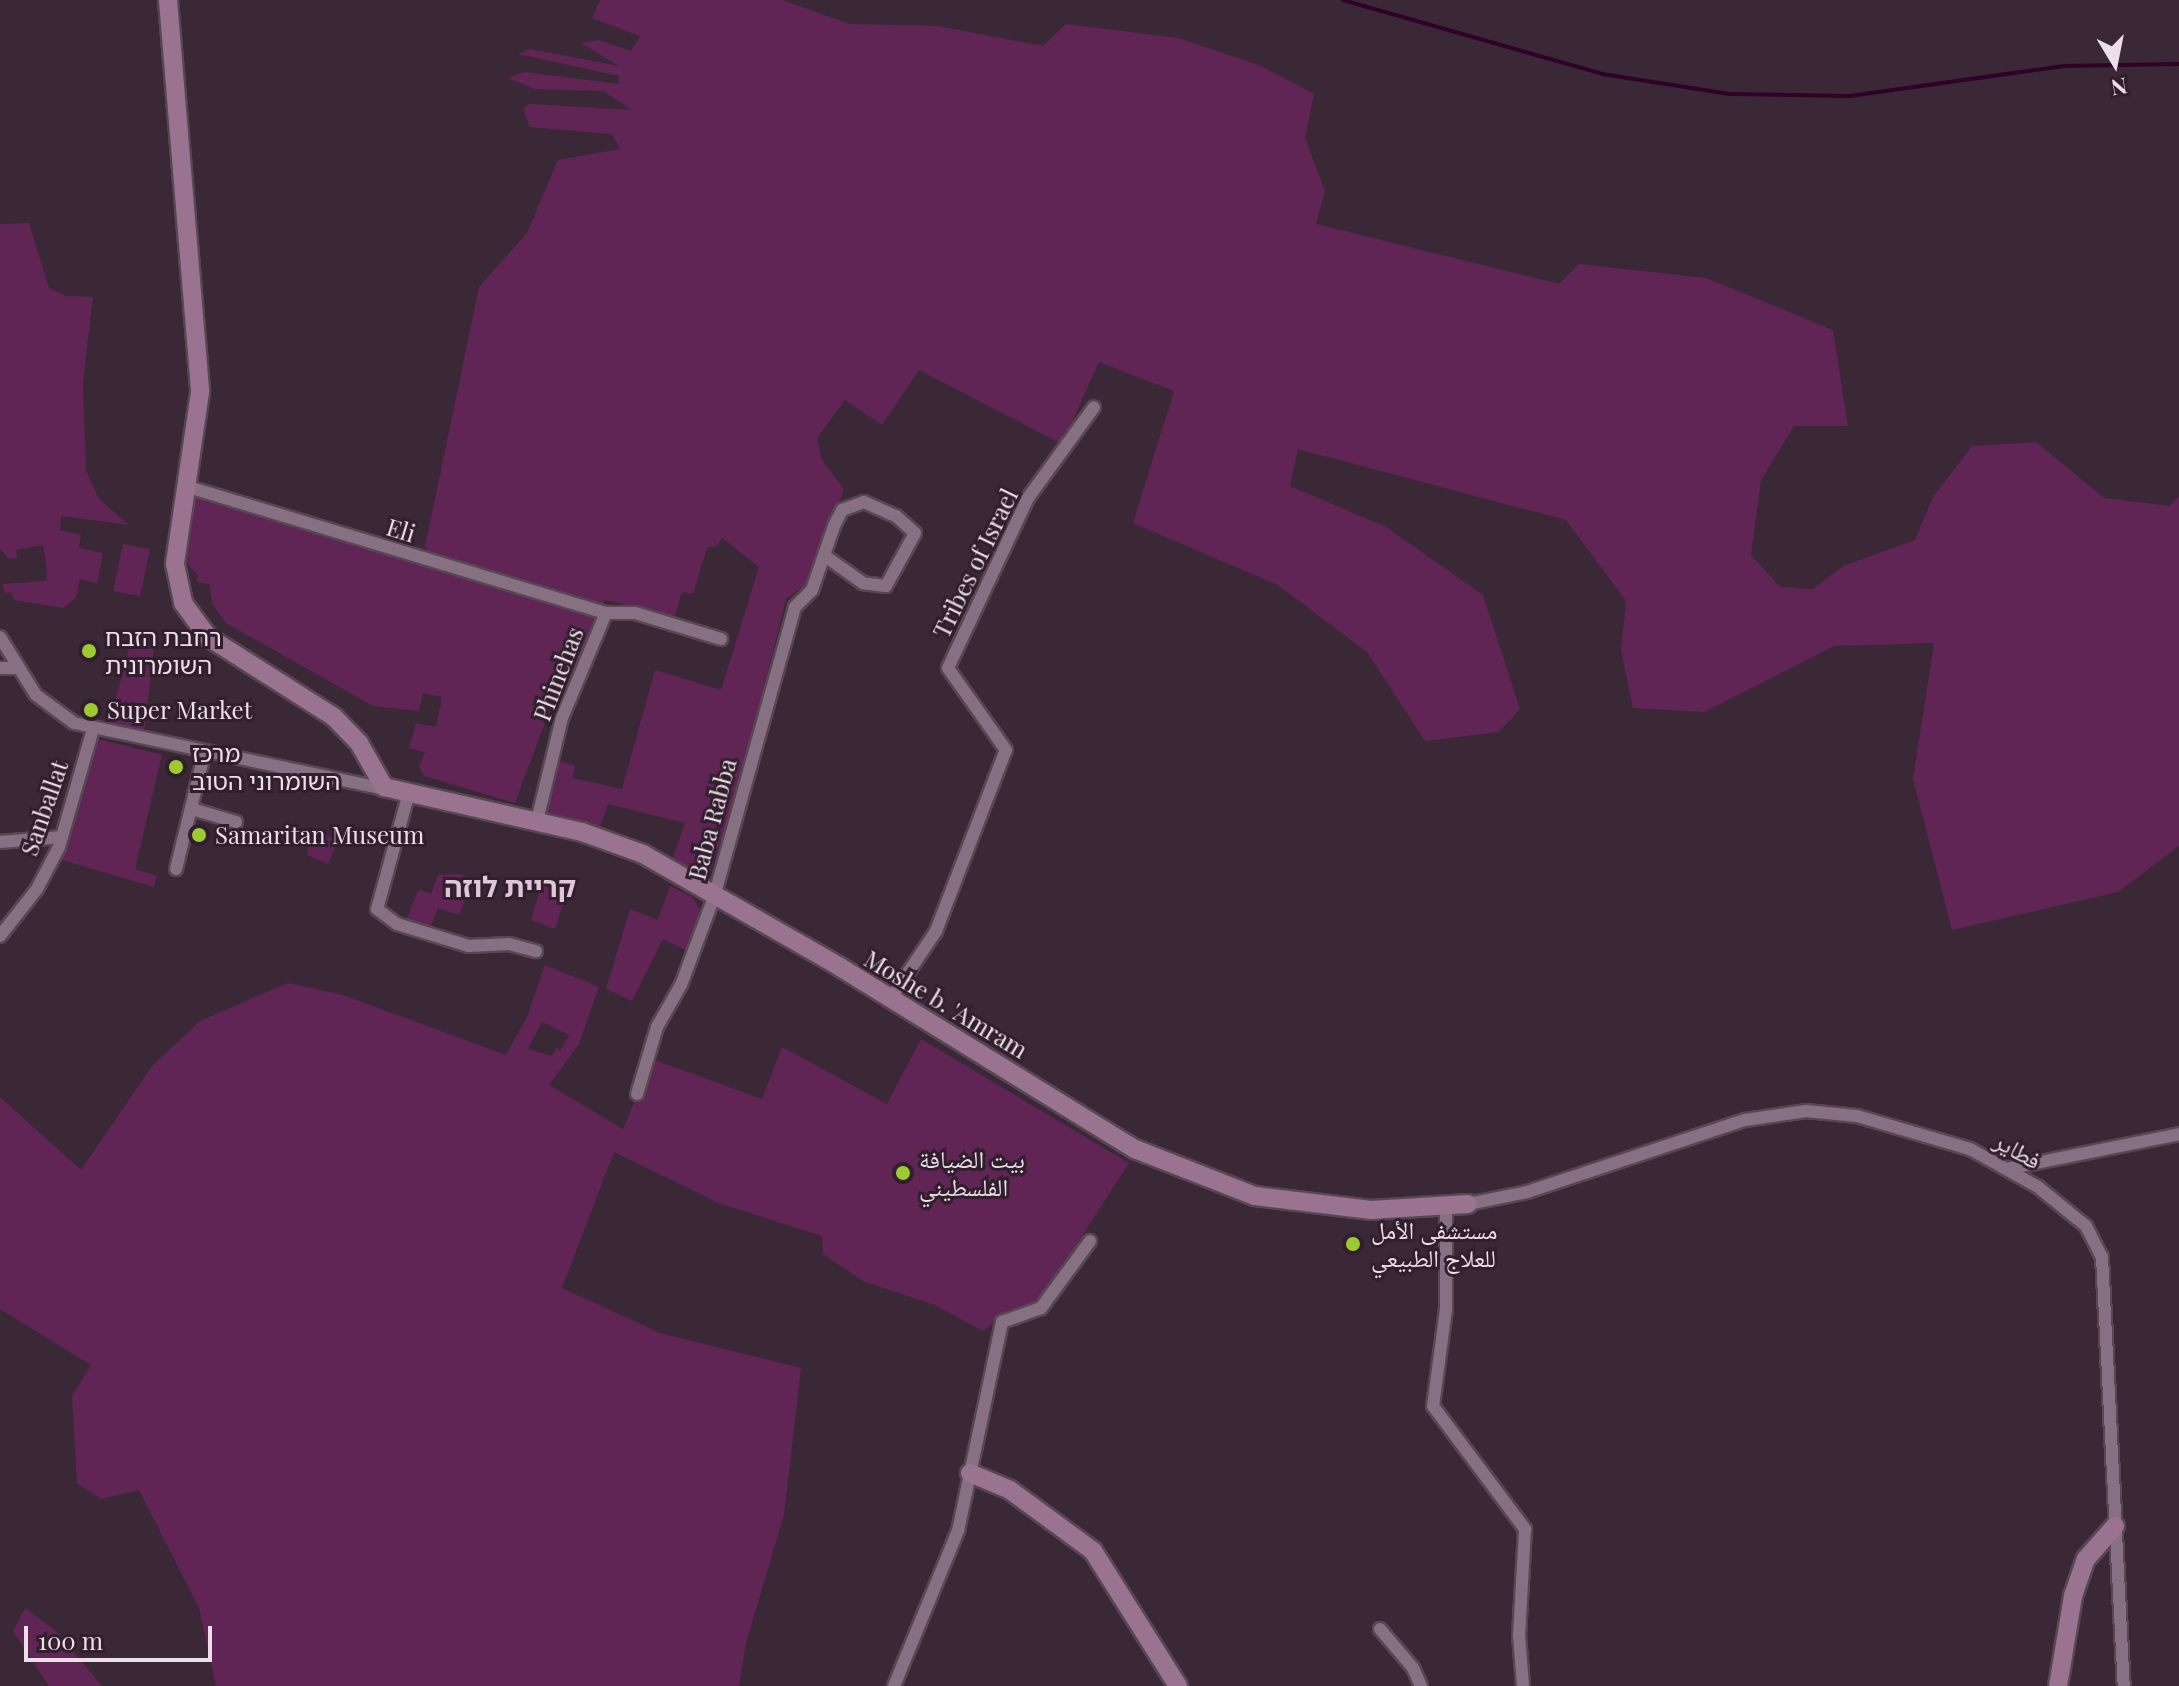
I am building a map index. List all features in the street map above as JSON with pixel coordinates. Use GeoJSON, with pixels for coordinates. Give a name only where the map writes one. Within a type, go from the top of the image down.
{"type":"FeatureCollection","features":[{"type":"Feature","properties":{"kind":"street"},"geometry":{"type":"LineString","coordinates":[[168,0],[200,382],[198,431],[185,486],[175,564],[189,615],[228,653],[334,717],[359,743],[374,775],[389,790]]}},
{"type":"Feature","properties":{"kind":"street","name":"Tribes of Israel"},"geometry":{"type":"LineString","coordinates":[[891,998],[936,931],[1006,750],[948,668],[1028,498],[1094,407]]}},
{"type":"Feature","properties":{"kind":"street","name":"Eli"},"geometry":{"type":"LineString","coordinates":[[185,486],[606,613]]}},
{"type":"Feature","properties":{"kind":"street","name":"Baba Rabba"},"geometry":{"type":"LineString","coordinates":[[637,1094],[657,1027],[681,985],[714,897],[795,607],[812,590],[842,510],[857,502],[896,516],[915,533],[886,586],[863,583],[825,556]]}},
{"type":"Feature","properties":{"kind":"street","name":"Phinehas"},"geometry":{"type":"LineString","coordinates":[[537,821],[562,718],[606,613],[635,613],[721,639]]}},
{"type":"Feature","properties":{"kind":"street"},"geometry":{"type":"LineString","coordinates":[[0,637],[53,712],[93,729],[204,755],[389,790]]}},
{"type":"Feature","properties":{"kind":"street"},"geometry":{"type":"LineString","coordinates":[[0,668],[19,668]]}},
{"type":"Feature","properties":{"kind":"street","name":"Sanballat"},"geometry":{"type":"LineString","coordinates":[[0,936],[37,889],[62,837],[93,729]]}},
{"type":"Feature","properties":{"kind":"street"},"geometry":{"type":"LineString","coordinates":[[176,869],[204,755]]}},
{"type":"Feature","properties":{"kind":"street","name":"Moshe b. 'Amram"},"geometry":{"type":"LineString","coordinates":[[389,790],[537,821],[627,847],[891,998],[1125,1144],[1236,1191],[1371,1210],[1468,1204]]}},
{"type":"Feature","properties":{"kind":"street"},"geometry":{"type":"LineString","coordinates":[[408,796],[377,909],[397,924],[469,946],[509,944],[536,951]]}},
{"type":"Feature","properties":{"kind":"street"},"geometry":{"type":"LineString","coordinates":[[192,809],[236,822]]}},
{"type":"Feature","properties":{"kind":"street"},"geometry":{"type":"LineString","coordinates":[[0,842],[62,837]]}},
{"type":"Feature","properties":{"kind":"street","name":"فطاير"},"geometry":{"type":"LineString","coordinates":[[1468,1204],[1527,1192],[1740,1121],[1790,1112],[1871,1119],[1976,1151],[2011,1168],[2082,1222],[2100,1250],[2124,1686]]}},
{"type":"Feature","properties":{"kind":"street"},"geometry":{"type":"LineString","coordinates":[[2011,1168],[2179,1134]]}},
{"type":"Feature","properties":{"kind":"street"},"geometry":{"type":"LineString","coordinates":[[1446,1207],[1446,1309],[1433,1406],[1525,1529],[1519,1635],[1523,1686]]}},
{"type":"Feature","properties":{"kind":"street"},"geometry":{"type":"LineString","coordinates":[[894,1686],[958,1531],[1002,1322],[1041,1308],[1090,1241]]}},
{"type":"Feature","properties":{"kind":"street"},"geometry":{"type":"LineString","coordinates":[[970,1473],[1010,1490],[1093,1551],[1178,1686]]}},
{"type":"Feature","properties":{"kind":"street"},"geometry":{"type":"LineString","coordinates":[[2058,1686],[2073,1596],[2086,1559],[2115,1526]]}},
{"type":"Feature","properties":{"kind":"street"},"geometry":{"type":"LineString","coordinates":[[1380,1629],[1413,1668],[1421,1686]]}},
{"type":"Feature","properties":{"kind":"shaded area"},"geometry":{"type":"Polygon","coordinates":[[[600,0],[782,0],[850,24],[938,26],[1043,46],[1066,24],[1178,38],[1261,66],[1314,94],[1305,138],[1325,191],[1316,224],[1559,284],[1579,264],[1706,278],[1833,330],[1848,426],[1794,426],[1761,480],[1751,555],[1780,587],[1813,589],[1843,566],[1915,540],[1933,497],[1972,446],[2036,442],[2104,498],[2170,506],[2179,496],[2179,846],[2118,892],[1952,930],[1913,779],[1934,643],[1834,646],[1704,712],[1633,708],[1621,650],[1626,601],[1566,520],[1298,449],[1290,486],[1386,527],[1483,595],[1520,709],[1499,732],[1425,741],[1367,652],[1278,585],[1133,523],[1174,391],[1099,362],[1062,444],[919,370],[882,425],[845,400],[817,438],[822,460],[844,489],[812,580],[786,599],[741,781],[709,876],[671,864],[685,823],[608,804],[598,833],[543,817],[560,761],[575,766],[573,778],[622,789],[655,670],[721,690],[759,567],[722,538],[717,546],[707,548],[693,594],[682,592],[675,616],[604,600],[603,605],[503,578],[431,556],[425,547],[479,287],[527,233],[558,160],[620,149],[612,134],[530,127],[523,109],[530,104],[632,110],[603,91],[535,89],[508,78],[524,72],[619,84],[619,76],[518,54],[530,49],[619,66],[581,43],[599,40],[631,51],[640,36],[592,18],[600,0]]]}},
{"type":"Feature","properties":{"kind":"shaded area"},"geometry":{"type":"Polygon","coordinates":[[[29,223],[49,288],[66,296],[93,297],[83,383],[86,471],[99,499],[129,525],[61,516],[60,530],[81,535],[79,548],[103,553],[97,583],[80,579],[76,598],[63,608],[14,600],[11,592],[4,593],[3,584],[46,581],[47,570],[43,545],[16,550],[17,558],[9,559],[0,549],[0,224],[29,223]]]}},
{"type":"Feature","properties":{"kind":"shaded area"},"geometry":{"type":"Polygon","coordinates":[[[195,496],[595,616],[563,703],[548,714],[515,803],[424,776],[419,767],[425,752],[409,748],[416,723],[436,727],[442,697],[423,693],[419,711],[373,706],[226,623],[213,605],[209,584],[196,582],[198,575],[187,563],[195,496]]]}},
{"type":"Feature","properties":{"kind":"shaded area"},"geometry":{"type":"Polygon","coordinates":[[[123,544],[150,549],[140,596],[113,591],[123,544]]]}},
{"type":"Feature","properties":{"kind":"shaded area"},"geometry":{"type":"Polygon","coordinates":[[[131,642],[154,647],[144,734],[109,724],[131,642]]]}},
{"type":"Feature","properties":{"kind":"shaded area"},"geometry":{"type":"Polygon","coordinates":[[[98,739],[162,755],[135,869],[157,876],[154,887],[59,859],[98,739]]]}},
{"type":"Feature","properties":{"kind":"shaded area"},"geometry":{"type":"Polygon","coordinates":[[[311,831],[338,839],[328,864],[307,855],[311,831]]]}},
{"type":"Feature","properties":{"kind":"shaded area"},"geometry":{"type":"Polygon","coordinates":[[[458,874],[470,878],[471,885],[459,915],[438,908],[429,931],[406,920],[419,889],[431,894],[438,875],[458,874]]]}},
{"type":"Feature","properties":{"kind":"shaded area"},"geometry":{"type":"Polygon","coordinates":[[[542,883],[567,892],[555,929],[531,920],[542,883]]]}},
{"type":"Feature","properties":{"kind":"shaded area"},"geometry":{"type":"Polygon","coordinates":[[[670,886],[692,897],[700,909],[688,951],[663,939],[632,1001],[606,989],[630,909],[658,920],[670,886]]]}},
{"type":"Feature","properties":{"kind":"shaded area"},"geometry":{"type":"Polygon","coordinates":[[[545,965],[599,987],[579,1044],[549,1085],[623,1129],[652,1059],[762,1099],[782,1047],[887,1104],[921,1039],[1129,1163],[1037,1306],[999,1319],[983,1331],[935,1305],[863,1281],[823,1254],[822,1236],[721,1204],[614,1152],[562,1288],[660,1333],[801,1368],[784,1515],[746,1643],[739,1686],[216,1686],[199,1608],[139,1490],[101,1499],[77,1483],[72,1396],[91,1365],[0,1309],[0,1097],[81,1170],[152,1066],[200,1021],[288,983],[343,995],[506,1055],[527,1017],[545,965]],[[542,1022],[528,1049],[552,1056],[556,1048],[561,1050],[569,1035],[542,1022]]]}},
{"type":"Feature","properties":{"kind":"shaded area"},"geometry":{"type":"Polygon","coordinates":[[[25,1608],[57,1632],[102,1686],[49,1686],[13,1631],[25,1608]]]}},
{"type":"Feature","properties":{"kind":"waterway"},"geometry":{"type":"LineString","coordinates":[[1343,0],[1602,74],[1729,94],[1850,96],[2064,66],[2179,64]]}},
{"type":"Feature","properties":{"kind":"place","name":"רחבת הזבח השומרונית"},"geometry":{"type":"Point","coordinates":[89,651]}},
{"type":"Feature","properties":{"kind":"place","name":"Super Market"},"geometry":{"type":"Point","coordinates":[91,710]}},
{"type":"Feature","properties":{"kind":"place","name":"מרכז השומרוני הטוב"},"geometry":{"type":"Point","coordinates":[176,767]}},
{"type":"Feature","properties":{"kind":"place","name":"Samaritan Museum"},"geometry":{"type":"Point","coordinates":[199,835]}},
{"type":"Feature","properties":{"kind":"place","name":"بيت الضيافة الفلسطيني"},"geometry":{"type":"Point","coordinates":[903,1173]}},
{"type":"Feature","properties":{"kind":"place","name":"مستشفى الأمل للعلاج الطبيعي"},"geometry":{"type":"Point","coordinates":[1353,1244]}},
{"type":"Feature","properties":{"kind":"district","name":"קריית לוזה"},"geometry":{"type":"Point","coordinates":[510,886]}}]}
